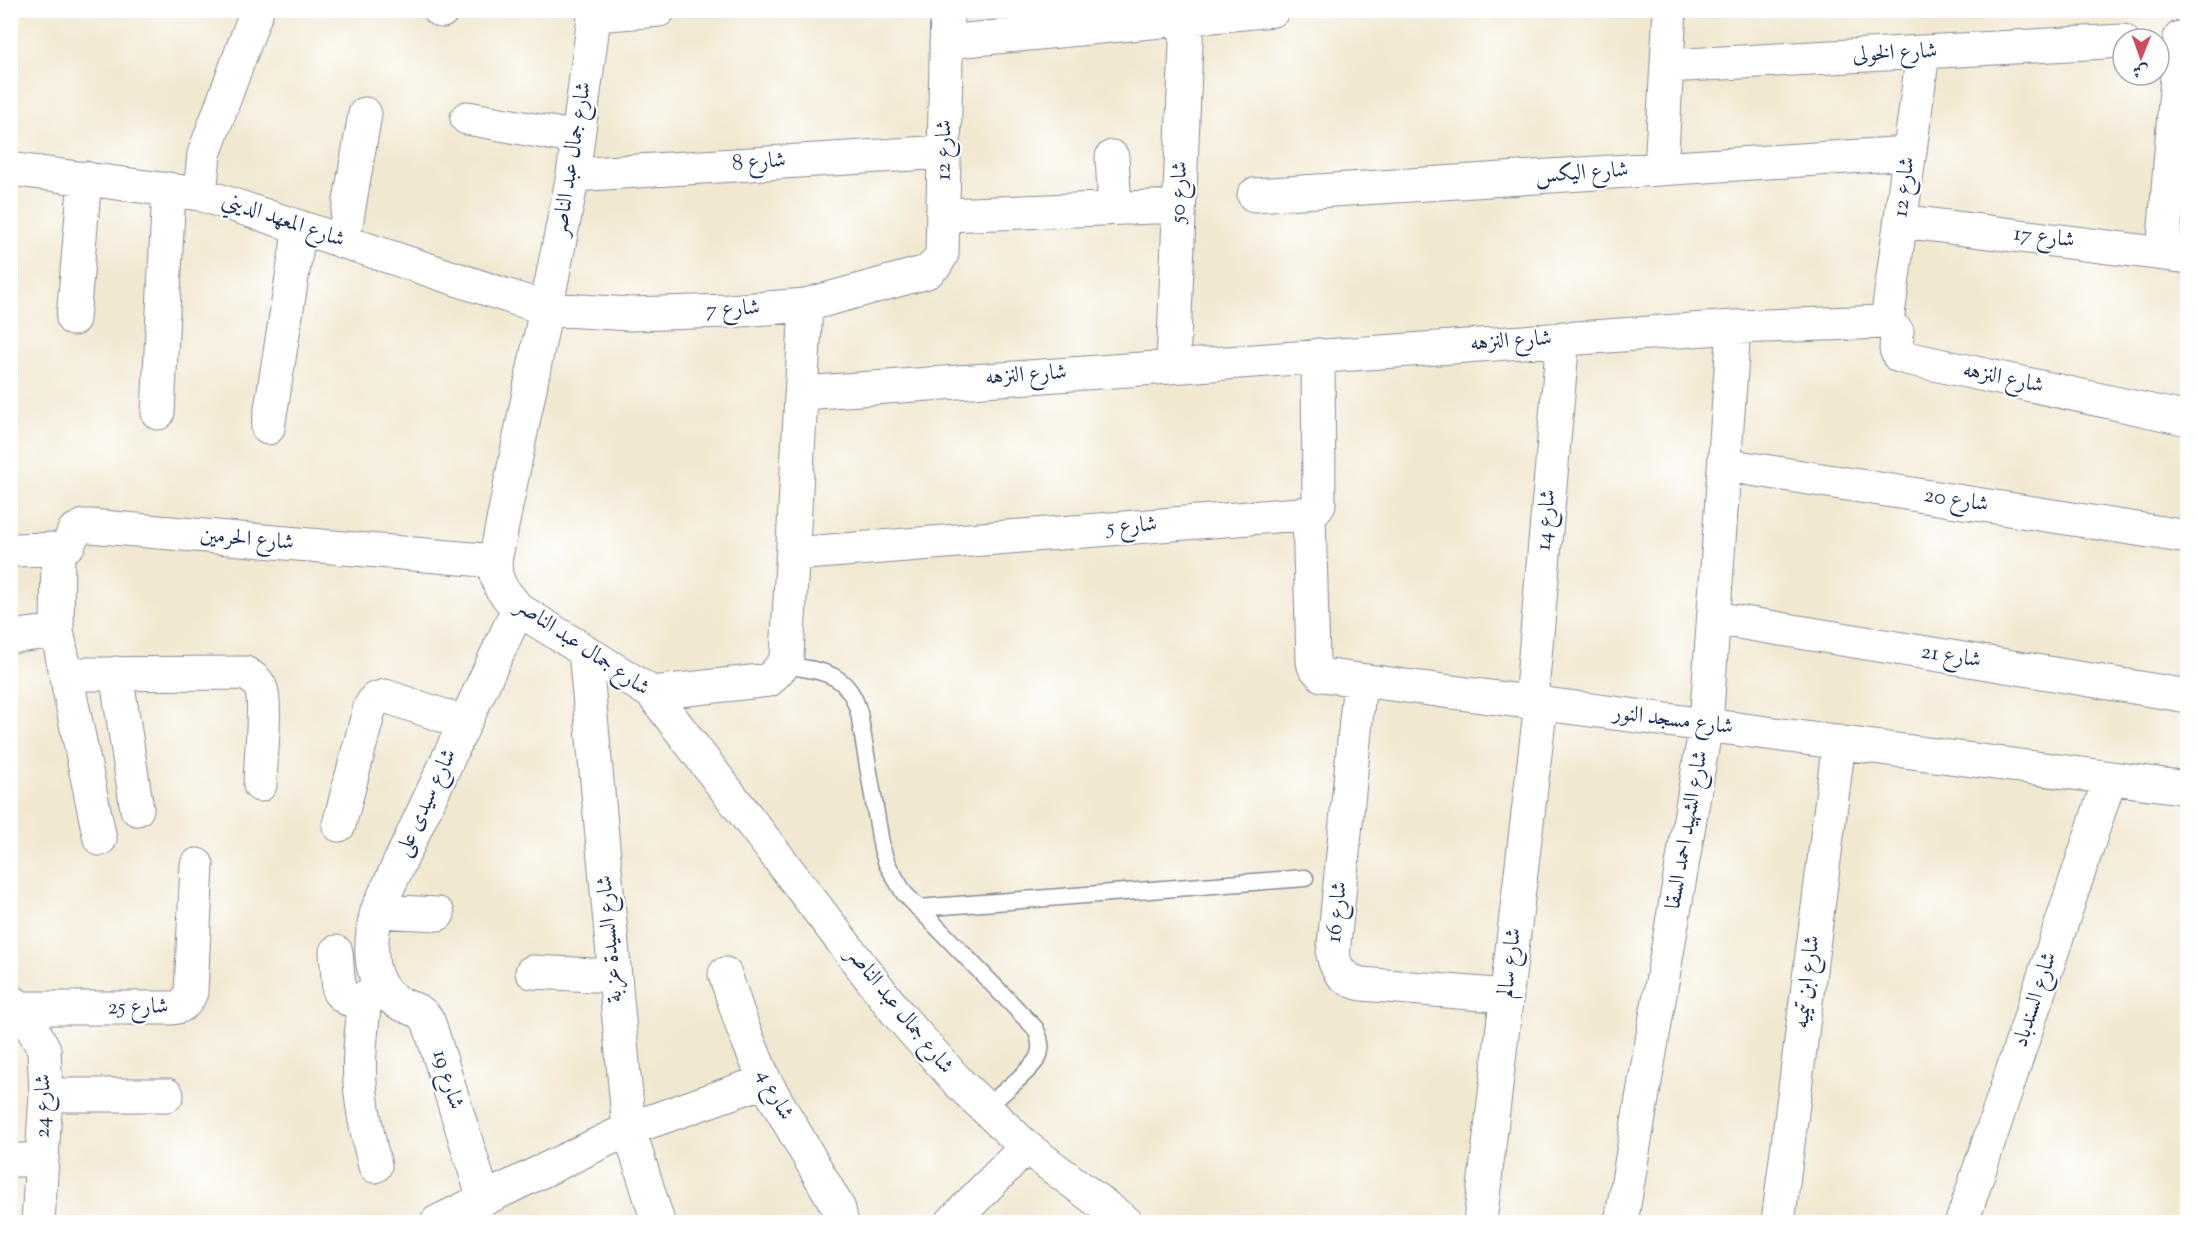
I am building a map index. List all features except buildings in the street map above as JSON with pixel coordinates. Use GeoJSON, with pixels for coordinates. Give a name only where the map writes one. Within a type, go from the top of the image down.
{"type":"FeatureCollection","features":[{"type":"Feature","properties":{"kind":"street"},"geometry":{"type":"LineString","coordinates":[[595,13],[659,10]]}},
{"type":"Feature","properties":{"kind":"street"},"geometry":{"type":"LineString","coordinates":[[946,26],[1187,19],[1273,10]]}},
{"type":"Feature","properties":{"kind":"street"},"geometry":{"type":"LineString","coordinates":[[1661,169],[1670,10]]}},
{"type":"Feature","properties":{"kind":"street"},"geometry":{"type":"LineString","coordinates":[[200,194],[204,154],[249,12]]}},
{"type":"Feature","properties":{"kind":"street","name":"شارع جمال عبد الناصر"},"geometry":{"type":"LineString","coordinates":[[595,13],[573,175],[495,561],[496,575],[501,588],[518,609],[652,693],[898,1014],[959,1083],[1026,1147],[1126,1222]]}},
{"type":"Feature","properties":{"kind":"street","name":"شارع 50"},"geometry":{"type":"LineString","coordinates":[[1173,365],[1187,19]]}},
{"type":"Feature","properties":{"kind":"street","name":"شارع 12"},"geometry":{"type":"LineString","coordinates":[[916,275],[927,272],[942,254],[946,26]]}},
{"type":"Feature","properties":{"kind":"street"},"geometry":{"type":"LineString","coordinates":[[2175,255],[2176,39]]}},
{"type":"Feature","properties":{"kind":"street","name":"شارع الخولى"},"geometry":{"type":"LineString","coordinates":[[1667,66],[2111,42]]}},
{"type":"Feature","properties":{"kind":"street","name":"شارع 12"},"geometry":{"type":"LineString","coordinates":[[1887,322],[1923,52]]}},
{"type":"Feature","properties":{"kind":"street"},"geometry":{"type":"LineString","coordinates":[[344,242],[365,114]]}},
{"type":"Feature","properties":{"kind":"street"},"geometry":{"type":"LineString","coordinates":[[467,118],[578,138]]}},
{"type":"Feature","properties":{"kind":"street","name":"شارع 8"},"geometry":{"type":"LineString","coordinates":[[573,175],[945,152]]}},
{"type":"Feature","properties":{"kind":"street","name":"شارع اليكس"},"geometry":{"type":"LineString","coordinates":[[1254,195],[1909,153]]}},
{"type":"Feature","properties":{"kind":"street"},"geometry":{"type":"LineString","coordinates":[[1112,157],[1115,208]]}},
{"type":"Feature","properties":{"kind":"street","name":"شارع المعهد الديني"},"geometry":{"type":"LineString","coordinates":[[10,169],[200,194],[547,309]]}},
{"type":"Feature","properties":{"kind":"street"},"geometry":{"type":"LineString","coordinates":[[73,319],[85,178]]}},
{"type":"Feature","properties":{"kind":"street"},"geometry":{"type":"LineString","coordinates":[[158,412],[169,189]]}},
{"type":"Feature","properties":{"kind":"street"},"geometry":{"type":"LineString","coordinates":[[944,215],[1179,206]]}},
{"type":"Feature","properties":{"kind":"street","name":"شارع 17"},"geometry":{"type":"LineString","coordinates":[[1901,221],[2175,255]]}},
{"type":"Feature","properties":{"kind":"street"},"geometry":{"type":"LineString","coordinates":[[268,428],[300,227]]}},
{"type":"Feature","properties":{"kind":"street","name":"شارع 7"},"geometry":{"type":"LineString","coordinates":[[547,309],[630,314],[728,311],[806,305],[916,275]]}},
{"type":"Feature","properties":{"kind":"street"},"geometry":{"type":"LineString","coordinates":[[652,693],[768,681],[783,664],[787,655],[806,305]]}},
{"type":"Feature","properties":{"kind":"street","name":"شارع النزهه"},"geometry":{"type":"LineString","coordinates":[[802,393],[1563,338],[1734,327],[1887,322],[1897,332],[1896,349],[1899,356],[2187,419]]}},
{"type":"Feature","properties":{"kind":"street","name":"شارع الشهيد احمد السقا"},"geometry":{"type":"LineString","coordinates":[[1621,1222],[1707,725],[1734,327]]}},
{"type":"Feature","properties":{"kind":"street","name":"شارع 14"},"geometry":{"type":"LineString","coordinates":[[1536,703],[1563,338]]}},
{"type":"Feature","properties":{"kind":"street"},"geometry":{"type":"LineString","coordinates":[[1309,514],[1315,511],[1318,504],[1318,355]]}},
{"type":"Feature","properties":{"kind":"street","name":"شارع 20"},"geometry":{"type":"LineString","coordinates":[[1725,465],[2187,537]]}},
{"type":"Feature","properties":{"kind":"street","name":"شارع مسجد النور"},"geometry":{"type":"LineString","coordinates":[[1309,514],[1314,666],[1322,675],[2187,788]]}},
{"type":"Feature","properties":{"kind":"street","name":"شارع 5"},"geometry":{"type":"LineString","coordinates":[[793,554],[1309,514]]}},
{"type":"Feature","properties":{"kind":"street","name":"شارع الحرمين"},"geometry":{"type":"LineString","coordinates":[[58,549],[69,544],[74,531],[90,526],[495,561]]}},
{"type":"Feature","properties":{"kind":"street"},"geometry":{"type":"LineString","coordinates":[[10,550],[58,549],[57,631],[68,674],[100,839]]}},
{"type":"Feature","properties":{"kind":"street","name":"شارع سيدى على"},"geometry":{"type":"LineString","coordinates":[[375,1166],[365,1125],[360,1083],[360,1041],[372,993],[373,927],[377,911],[518,609]]}},
{"type":"Feature","properties":{"kind":"street","name":"شارع 21"},"geometry":{"type":"LineString","coordinates":[[1714,618],[2187,696]]}},
{"type":"Feature","properties":{"kind":"street"},"geometry":{"type":"LineString","coordinates":[[10,637],[57,631]]}},
{"type":"Feature","properties":{"kind":"street","name":"شارع السيدة عزبة"},"geometry":{"type":"LineString","coordinates":[[585,651],[629,1129],[658,1222]]}},
{"type":"Feature","properties":{"kind":"street"},"geometry":{"type":"LineString","coordinates":[[68,674],[245,673],[252,676],[261,688],[263,696],[260,785]]}},
{"type":"Feature","properties":{"kind":"street"},"geometry":{"type":"LineString","coordinates":[[116,674],[137,809]]}},
{"type":"Feature","properties":{"kind":"street","name":"شارع 16"},"geometry":{"type":"LineString","coordinates":[[1360,680],[1333,955],[1335,966],[1351,982],[1362,984],[1507,996]]}},
{"type":"Feature","properties":{"kind":"street"},"geometry":{"type":"LineString","coordinates":[[339,825],[370,707],[375,699],[385,696],[465,723]]}},
{"type":"Feature","properties":{"kind":"street","name":"شارع سالم"},"geometry":{"type":"LineString","coordinates":[[1480,1222],[1507,996],[1536,703]]}},
{"type":"Feature","properties":{"kind":"street","name":"شارع ابن تيميه"},"geometry":{"type":"LineString","coordinates":[[1778,1222],[1839,742]]}},
{"type":"Feature","properties":{"kind":"street","name":"شارع السندباد"},"geometry":{"type":"LineString","coordinates":[[1962,1222],[2110,778]]}},
{"type":"Feature","properties":{"kind":"street","name":"شارع 25"},"geometry":{"type":"LineString","coordinates":[[16,1004],[170,1008],[184,1005],[191,992],[197,865]]}},
{"type":"Feature","properties":{"kind":"street"},"geometry":{"type":"LineString","coordinates":[[377,911],[438,915]]}},
{"type":"Feature","properties":{"kind":"street"},"geometry":{"type":"LineString","coordinates":[[336,952],[339,992],[352,1001],[372,993]]}},
{"type":"Feature","properties":{"kind":"street"},"geometry":{"type":"LineString","coordinates":[[532,972],[615,976]]}},
{"type":"Feature","properties":{"kind":"street","name":"شارع 4"},"geometry":{"type":"LineString","coordinates":[[725,974],[742,1028],[765,1081],[839,1216]]}},
{"type":"Feature","properties":{"kind":"street","name":"شارع 19"},"geometry":{"type":"LineString","coordinates":[[372,993],[389,997],[422,1012],[429,1023],[484,1199]]}},
{"type":"Feature","properties":{"kind":"street","name":"شارع 24"},"geometry":{"type":"LineString","coordinates":[[16,1004],[44,1049],[46,1095],[26,1160],[38,1222]]}},
{"type":"Feature","properties":{"kind":"street"},"geometry":{"type":"LineString","coordinates":[[437,1222],[629,1129],[765,1081]]}},
{"type":"Feature","properties":{"kind":"street"},"geometry":{"type":"LineString","coordinates":[[46,1095],[167,1095]]}},
{"type":"Feature","properties":{"kind":"street"},"geometry":{"type":"LineString","coordinates":[[952,1222],[1026,1147]]}},
{"type":"Feature","properties":{"kind":"lane"},"geometry":{"type":"LineString","coordinates":[[783,664],[825,672],[838,678],[848,687],[855,699],[882,849],[895,879],[918,908],[1035,1028],[1039,1035],[1041,1044],[1036,1060],[985,1108]]}},
{"type":"Feature","properties":{"kind":"lane"},"geometry":{"type":"LineString","coordinates":[[918,908],[1305,878]]}}]}
